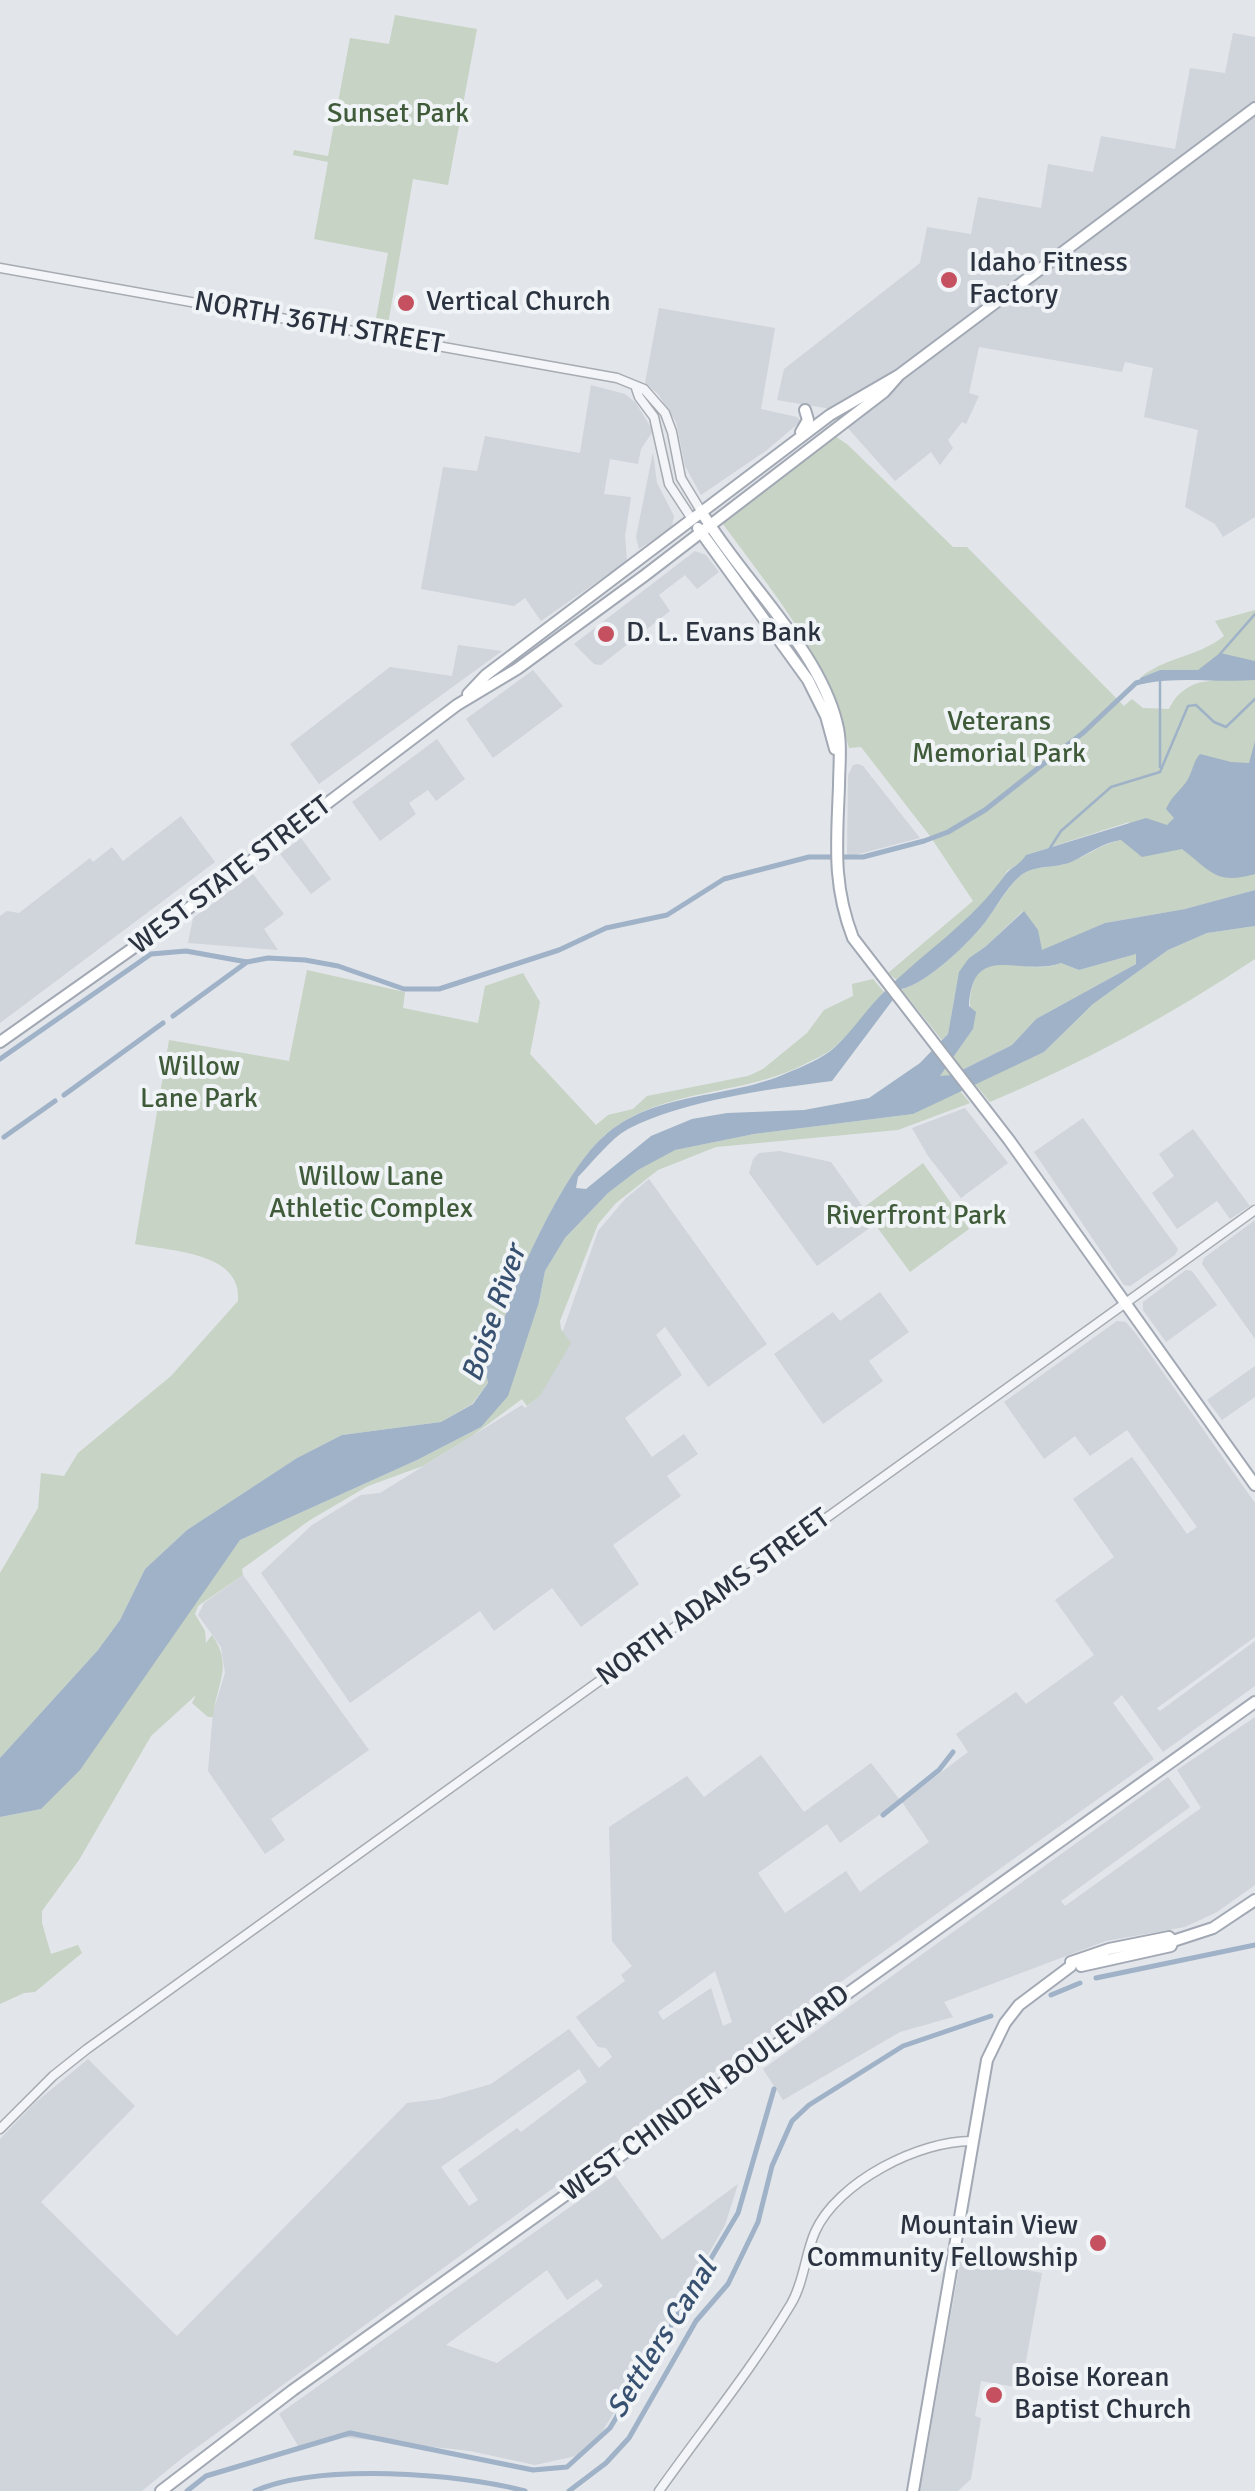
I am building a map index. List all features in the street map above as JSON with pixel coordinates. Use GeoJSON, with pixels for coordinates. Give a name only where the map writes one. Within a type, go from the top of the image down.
{"type":"FeatureCollection","features":[{"type":"Feature","properties":{"kind":"main road","name":"WEST STATE STREET"},"geometry":{"type":"LineString","coordinates":[[458,706],[486,675],[696,515],[830,415],[899,375],[1255,108]]}},
{"type":"Feature","properties":{"kind":"main road","name":"WEST STATE STREET"},"geometry":{"type":"LineString","coordinates":[[0,1042],[177,917],[458,706],[551,644],[884,392],[899,375]]}},
{"type":"Feature","properties":{"kind":"main road"},"geometry":{"type":"LineString","coordinates":[[788,447],[806,426],[805,410]]}},
{"type":"Feature","properties":{"kind":"main road","name":"WEST STATE STREET"},"geometry":{"type":"LineString","coordinates":[[798,457],[830,425],[830,415]]}},
{"type":"Feature","properties":{"kind":"main road"},"geometry":{"type":"LineString","coordinates":[[696,515],[823,684],[839,733],[836,868],[840,904],[853,938],[982,1106],[1255,1485]]}},
{"type":"Feature","properties":{"kind":"main road","name":"WEST STATE STREET"},"geometry":{"type":"LineString","coordinates":[[551,644],[549,637],[567,617]]}},
{"type":"Feature","properties":{"kind":"main road","name":"WEST STATE STREET"},"geometry":{"type":"LineString","coordinates":[[490,686],[514,663],[514,655]]}},
{"type":"Feature","properties":{"kind":"main road","name":"WEST CHINDEN BOULEVARD"},"geometry":{"type":"LineString","coordinates":[[161,2491],[303,2384],[1255,1702]]}},
{"type":"Feature","properties":{"kind":"main road"},"geometry":{"type":"LineString","coordinates":[[914,2491],[983,2075],[994,2044],[1020,2005],[1071,1966],[1171,1946],[1173,1941],[1213,1928],[1255,1900]]}},
{"type":"Feature","properties":{"kind":"street","name":"NORTH 36TH STREET"},"geometry":{"type":"LineString","coordinates":[[0,268],[617,378],[636,388]]}},
{"type":"Feature","properties":{"kind":"street"},"geometry":{"type":"LineString","coordinates":[[636,388],[644,389],[660,407],[672,432],[680,478],[696,515],[668,478],[660,435],[636,388]]}},
{"type":"Feature","properties":{"kind":"street"},"geometry":{"type":"LineString","coordinates":[[651,413],[660,415],[672,432]]}},
{"type":"Feature","properties":{"kind":"street"},"geometry":{"type":"LineString","coordinates":[[660,435],[676,458]]}},
{"type":"Feature","properties":{"kind":"street","name":"NORTH ADAMS STREET"},"geometry":{"type":"LineString","coordinates":[[0,2129],[70,2062],[1255,1210]]}},
{"type":"Feature","properties":{"kind":"street"},"geometry":{"type":"LineString","coordinates":[[659,2491],[791,2304],[816,2230],[833,2205],[860,2179],[884,2166],[948,2144],[973,2142]]}},
{"type":"Feature","properties":{"kind":"shaded area"},"geometry":{"type":"Polygon","coordinates":[[[1233,33],[1255,37],[1255,517],[1223,537],[1215,524],[1185,507],[1198,430],[1144,417],[1153,368],[1125,362],[1122,372],[979,347],[969,393],[979,396],[966,424],[962,422],[948,440],[953,448],[940,465],[931,452],[895,481],[831,409],[777,400],[784,369],[920,263],[927,227],[971,234],[978,197],[1041,208],[1048,164],[1093,172],[1101,136],[1175,149],[1190,68],[1225,73],[1233,33]]]}},
{"type":"Feature","properties":{"kind":"shaded area"},"geometry":{"type":"Polygon","coordinates":[[[659,308],[775,328],[761,409],[801,421],[767,450],[701,495],[685,466],[676,422],[658,394],[645,383],[659,308]]]}},
{"type":"Feature","properties":{"kind":"shaded area"},"geometry":{"type":"Polygon","coordinates":[[[591,385],[625,394],[636,403],[653,431],[641,449],[638,464],[610,459],[604,494],[631,497],[625,536],[627,561],[541,621],[525,598],[514,606],[421,589],[443,467],[477,471],[485,436],[580,453],[591,385]]]}},
{"type":"Feature","properties":{"kind":"shaded area"},"geometry":{"type":"Polygon","coordinates":[[[653,452],[657,483],[674,516],[672,526],[639,549],[636,537],[653,452]]]}},
{"type":"Feature","properties":{"kind":"shaded area"},"geometry":{"type":"Polygon","coordinates":[[[695,551],[706,555],[719,572],[697,589],[685,575],[659,595],[670,611],[601,665],[594,664],[574,644],[695,551]]]}},
{"type":"Feature","properties":{"kind":"shaded area"},"geometry":{"type":"Polygon","coordinates":[[[458,645],[502,651],[319,784],[290,744],[390,667],[452,676],[458,645]]]}},
{"type":"Feature","properties":{"kind":"shaded area"},"geometry":{"type":"Polygon","coordinates":[[[533,670],[563,706],[493,758],[466,719],[533,670]]]}},
{"type":"Feature","properties":{"kind":"shaded area"},"geometry":{"type":"Polygon","coordinates":[[[437,739],[465,779],[436,801],[428,790],[409,803],[416,814],[380,841],[352,802],[437,739]]]}},
{"type":"Feature","properties":{"kind":"shaded area"},"geometry":{"type":"Polygon","coordinates":[[[858,764],[920,838],[847,857],[848,775],[853,765],[858,764]]]}},
{"type":"Feature","properties":{"kind":"shaded area"},"geometry":{"type":"Polygon","coordinates":[[[181,816],[215,862],[0,1023],[0,916],[7,911],[19,913],[90,858],[93,862],[112,847],[123,861],[181,816]]]}},
{"type":"Feature","properties":{"kind":"shaded area"},"geometry":{"type":"Polygon","coordinates":[[[301,838],[331,879],[311,894],[280,854],[301,838]]]}},
{"type":"Feature","properties":{"kind":"shaded area"},"geometry":{"type":"Polygon","coordinates":[[[253,874],[284,914],[264,929],[278,950],[188,943],[193,918],[253,874]]]}},
{"type":"Feature","properties":{"kind":"shaded area"},"geometry":{"type":"Polygon","coordinates":[[[965,1108],[1008,1163],[961,1198],[912,1128],[965,1108]]]}},
{"type":"Feature","properties":{"kind":"shaded area"},"geometry":{"type":"Polygon","coordinates":[[[1083,1118],[1178,1249],[1130,1286],[1124,1285],[1034,1152],[1083,1118]]]}},
{"type":"Feature","properties":{"kind":"shaded area"},"geometry":{"type":"Polygon","coordinates":[[[1193,1129],[1250,1206],[1230,1219],[1217,1201],[1177,1229],[1152,1193],[1174,1176],[1159,1154],[1193,1129]]]}},
{"type":"Feature","properties":{"kind":"shaded area"},"geometry":{"type":"Polygon","coordinates":[[[780,1151],[831,1162],[875,1224],[817,1266],[749,1173],[759,1153],[780,1151]]]}},
{"type":"Feature","properties":{"kind":"shaded area"},"geometry":{"type":"Polygon","coordinates":[[[649,1179],[767,1344],[708,1387],[665,1327],[656,1335],[682,1375],[625,1418],[652,1457],[684,1434],[698,1454],[667,1476],[681,1496],[613,1545],[639,1584],[581,1627],[552,1588],[494,1631],[480,1611],[350,1703],[261,1573],[312,1525],[361,1495],[380,1493],[540,1396],[598,1231],[625,1199],[649,1179]]]}},
{"type":"Feature","properties":{"kind":"shaded area"},"geometry":{"type":"Polygon","coordinates":[[[1255,1220],[1255,1339],[1202,1264],[1204,1258],[1255,1220]]]}},
{"type":"Feature","properties":{"kind":"shaded area"},"geometry":{"type":"Polygon","coordinates":[[[1186,1270],[1192,1271],[1217,1305],[1166,1342],[1143,1310],[1143,1302],[1186,1270]]]}},
{"type":"Feature","properties":{"kind":"shaded area"},"geometry":{"type":"Polygon","coordinates":[[[880,1292],[909,1332],[869,1361],[883,1381],[823,1424],[774,1354],[833,1312],[840,1321],[880,1292]]]}},
{"type":"Feature","properties":{"kind":"shaded area"},"geometry":{"type":"Polygon","coordinates":[[[1117,1321],[1126,1322],[1255,1503],[1255,1637],[1157,1708],[1160,1711],[1255,1641],[1255,1686],[1163,1752],[1122,1695],[1113,1703],[1154,1759],[626,2135],[142,2491],[0,2491],[0,2139],[35,2103],[88,2059],[135,2106],[41,2202],[177,2336],[407,2103],[439,2099],[491,2084],[569,2029],[599,2068],[612,2057],[606,2048],[598,2047],[576,2017],[625,1981],[621,1975],[632,1966],[612,1941],[609,1827],[687,1776],[704,1797],[761,1755],[804,1812],[871,1763],[900,1800],[840,1843],[827,1824],[758,1873],[785,1913],[846,1871],[860,1892],[929,1842],[902,1802],[968,1752],[956,1734],[1016,1692],[1026,1704],[1094,1655],[1055,1600],[1114,1557],[1073,1499],[1132,1457],[1187,1534],[1197,1527],[1127,1430],[1090,1456],[1075,1436],[1044,1459],[1004,1402],[1117,1321]],[[715,1971],[658,2012],[663,2020],[711,1988],[723,2026],[732,2022],[715,1971]],[[579,2069],[441,2167],[469,2206],[478,2200],[458,2170],[517,2128],[521,2132],[587,2082],[579,2069]]]}},
{"type":"Feature","properties":{"kind":"shaded area"},"geometry":{"type":"Polygon","coordinates":[[[1255,1366],[1255,1397],[1222,1420],[1207,1400],[1255,1366]]]}},
{"type":"Feature","properties":{"kind":"shaded area"},"geometry":{"type":"Polygon","coordinates":[[[243,1575],[369,1750],[271,1819],[285,1840],[265,1854],[208,1771],[213,1712],[225,1673],[221,1647],[198,1615],[204,1603],[243,1575]]]}},
{"type":"Feature","properties":{"kind":"shaded area"},"geometry":{"type":"Polygon","coordinates":[[[1255,1717],[1255,1885],[1217,1912],[1185,1927],[1106,1941],[944,2002],[953,2017],[900,2032],[783,2100],[763,2069],[1168,1777],[1190,1807],[1061,1901],[1065,1906],[1201,1808],[1177,1770],[1255,1717]]]}},
{"type":"Feature","properties":{"kind":"shaded area"},"geometry":{"type":"Polygon","coordinates":[[[615,2175],[662,2240],[738,2184],[725,2225],[652,2352],[600,2435],[576,2456],[535,2465],[470,2451],[342,2437],[300,2449],[279,2414],[615,2175]],[[547,2270],[446,2345],[497,2363],[603,2286],[597,2279],[567,2300],[547,2270]]]}},
{"type":"Feature","properties":{"kind":"shaded area"},"geometry":{"type":"Polygon","coordinates":[[[961,2257],[1042,2273],[1021,2388],[981,2381],[975,2416],[981,2418],[971,2479],[958,2491],[920,2491],[961,2257]]]}},
{"type":"Feature","properties":{"kind":"green space","name":"Sunset Park"},"geometry":{"type":"Polygon","coordinates":[[[395,15],[477,29],[448,185],[413,179],[387,330],[374,329],[388,253],[314,239],[328,162],[293,155],[294,150],[328,156],[350,38],[389,44],[395,15]]]}},
{"type":"Feature","properties":{"kind":"green space","name":"Veterans Memorial Park"},"geometry":{"type":"Polygon","coordinates":[[[835,436],[953,547],[967,547],[1124,706],[1132,699],[1143,708],[1169,709],[1187,688],[1213,681],[1198,670],[1160,670],[1140,678],[1224,636],[1215,621],[1255,610],[1255,890],[1185,909],[1105,923],[1046,950],[1041,950],[1023,911],[969,958],[956,989],[948,1034],[942,1040],[901,989],[935,971],[959,950],[1024,873],[1071,862],[1121,840],[1129,822],[1026,855],[902,984],[888,973],[973,901],[930,836],[861,747],[849,748],[814,656],[782,604],[723,524],[835,436]]]}},
{"type":"Feature","properties":{"kind":"green space"},"geometry":{"type":"Polygon","coordinates":[[[1255,926],[1255,959],[1159,1019],[990,1102],[975,1084],[1044,1052],[1093,1004],[1168,950],[1207,933],[1255,926]]]}},
{"type":"Feature","properties":{"kind":"green space"},"geometry":{"type":"Polygon","coordinates":[[[1136,954],[1136,964],[1036,1019],[1012,1045],[952,1075],[939,1077],[973,1029],[971,992],[979,973],[987,967],[998,963],[1043,967],[1061,963],[1079,970],[1136,954]]]}},
{"type":"Feature","properties":{"kind":"green space","name":"Willow Lane Athletic Complex"},"geometry":{"type":"Polygon","coordinates":[[[307,970],[405,992],[403,1008],[478,1023],[485,986],[523,973],[540,1002],[530,1054],[596,1125],[608,1115],[633,1109],[647,1096],[748,1076],[763,1069],[807,1033],[824,1010],[853,996],[852,984],[873,979],[884,992],[844,1038],[819,1057],[780,1075],[651,1108],[605,1135],[578,1166],[540,1232],[484,1364],[488,1383],[472,1404],[441,1422],[342,1435],[297,1458],[187,1530],[145,1569],[120,1620],[98,1650],[0,1758],[0,1573],[38,1508],[41,1473],[64,1476],[78,1453],[171,1376],[238,1301],[229,1272],[217,1263],[184,1252],[135,1244],[169,1040],[289,1061],[307,970]]]}},
{"type":"Feature","properties":{"kind":"green space"},"geometry":{"type":"Polygon","coordinates":[[[960,1091],[970,1103],[898,1130],[716,1147],[658,1170],[616,1203],[598,1224],[560,1321],[571,1343],[540,1396],[527,1406],[522,1399],[472,1436],[423,1466],[368,1486],[310,1520],[198,1606],[195,1614],[205,1631],[206,1643],[212,1635],[222,1656],[213,1717],[192,1703],[196,1695],[151,1736],[79,1860],[42,1911],[51,1954],[78,1945],[82,1953],[35,1992],[0,2004],[0,1817],[41,1809],[240,1540],[481,1427],[539,1302],[545,1271],[565,1238],[608,1193],[638,1170],[674,1150],[754,1134],[913,1114],[960,1091]]]}},
{"type":"Feature","properties":{"kind":"green space","name":"Riverfront Park"},"geometry":{"type":"Polygon","coordinates":[[[923,1163],[969,1229],[910,1272],[863,1208],[923,1163]]]}},
{"type":"Feature","properties":{"kind":"water"},"geometry":{"type":"Polygon","coordinates":[[[1220,653],[1255,661],[1255,680],[1170,680],[1142,684],[1140,678],[1160,670],[1198,670],[1220,653]]]}},
{"type":"Feature","properties":{"kind":"water"},"geometry":{"type":"Polygon","coordinates":[[[1255,741],[1255,874],[1223,877],[1182,849],[1142,857],[1121,840],[1071,862],[1024,873],[959,950],[935,971],[901,989],[832,1081],[728,1097],[650,1119],[621,1133],[608,1145],[578,1177],[576,1188],[586,1189],[651,1136],[692,1119],[727,1113],[804,1110],[869,1098],[920,1063],[948,1034],[959,972],[969,958],[1024,911],[1038,930],[1042,950],[1105,923],[1185,909],[1255,890],[1255,926],[1207,933],[1168,950],[1093,1004],[1044,1052],[913,1114],[754,1134],[675,1150],[638,1170],[608,1193],[565,1238],[545,1271],[539,1302],[508,1396],[481,1427],[240,1540],[80,1770],[41,1809],[0,1817],[0,1758],[98,1650],[120,1620],[145,1569],[187,1530],[297,1458],[342,1435],[441,1422],[473,1404],[488,1383],[484,1364],[540,1233],[577,1168],[603,1137],[645,1111],[764,1082],[818,1059],[841,1041],[900,976],[978,907],[1026,855],[1146,818],[1167,825],[1174,818],[1166,809],[1200,754],[1249,763],[1255,741]],[[1136,954],[1079,970],[1061,963],[989,967],[979,973],[972,986],[969,1006],[976,1012],[973,1029],[940,1076],[952,1075],[1012,1045],[1036,1019],[1136,964],[1136,954]]]}},
{"type":"Feature","properties":{"kind":"waterway"},"geometry":{"type":"LineString","coordinates":[[1220,654],[1255,614]]}},
{"type":"Feature","properties":{"kind":"waterway"},"geometry":{"type":"LineString","coordinates":[[0,1059],[151,954],[186,951],[247,962],[268,958],[305,960],[338,966],[404,989],[439,989],[559,950],[606,928],[667,915],[724,879],[809,857],[863,857],[924,841],[985,810],[1084,732],[1136,683],[1147,680]]}},
{"type":"Feature","properties":{"kind":"waterway"},"geometry":{"type":"LineString","coordinates":[[1160,680],[1160,767]]}},
{"type":"Feature","properties":{"kind":"waterway"},"geometry":{"type":"LineString","coordinates":[[1050,848],[1061,831],[1111,787],[1160,772],[1188,706],[1196,705],[1214,722],[1226,727],[1255,699]]}},
{"type":"Feature","properties":{"kind":"waterway"},"geometry":{"type":"LineString","coordinates":[[173,1016],[247,962]]}},
{"type":"Feature","properties":{"kind":"waterway"},"geometry":{"type":"LineString","coordinates":[[64,1095],[163,1023]]}},
{"type":"Feature","properties":{"kind":"waterway"},"geometry":{"type":"LineString","coordinates":[[4,1137],[55,1101]]}},
{"type":"Feature","properties":{"kind":"waterway"},"geometry":{"type":"LineString","coordinates":[[883,1815],[939,1770],[953,1752]]}},
{"type":"Feature","properties":{"kind":"waterway","name":"Settlers Canal"},"geometry":{"type":"LineString","coordinates":[[1096,1978],[1255,1945]]}},
{"type":"Feature","properties":{"kind":"waterway","name":"Settlers Canal"},"geometry":{"type":"LineString","coordinates":[[1051,1995],[1080,1983]]}},
{"type":"Feature","properties":{"kind":"waterway","name":"Settlers Canal"},"geometry":{"type":"LineString","coordinates":[[569,2491],[606,2463],[629,2438],[696,2321],[728,2284],[758,2222],[772,2166],[792,2121],[809,2105],[903,2046],[991,2016]]}},
{"type":"Feature","properties":{"kind":"waterway"},"geometry":{"type":"LineString","coordinates":[[187,2491],[206,2476],[350,2433],[533,2470],[567,2467],[610,2428],[738,2213],[774,2089]]}},
{"type":"Feature","properties":{"kind":"waterway","name":"Settlers Canal"},"geometry":{"type":"LineString","coordinates":[[255,2491],[282,2482],[351,2474],[464,2479],[525,2491]]}},
{"type":"Feature","properties":{"kind":"place","name":"Idaho Fitness Factory"},"geometry":{"type":"Point","coordinates":[949,280]}},
{"type":"Feature","properties":{"kind":"place","name":"Vertical Church"},"geometry":{"type":"Point","coordinates":[406,303]}},
{"type":"Feature","properties":{"kind":"place","name":"D. L. Evans Bank"},"geometry":{"type":"Point","coordinates":[606,634]}},
{"type":"Feature","properties":{"kind":"place","name":"Mountain View Community Fellowship"},"geometry":{"type":"Point","coordinates":[1098,2243]}},
{"type":"Feature","properties":{"kind":"place","name":"Boise Korean Baptist Church"},"geometry":{"type":"Point","coordinates":[994,2395]}},
{"type":"Feature","properties":{"kind":"park label","name":"Willow Lane Park"},"geometry":{"type":"Point","coordinates":[199,1084]}},
{"type":"Feature","properties":{"kind":"water label","name":"Boise River"},"geometry":{"type":"Point","coordinates":[495,1314]}}]}
